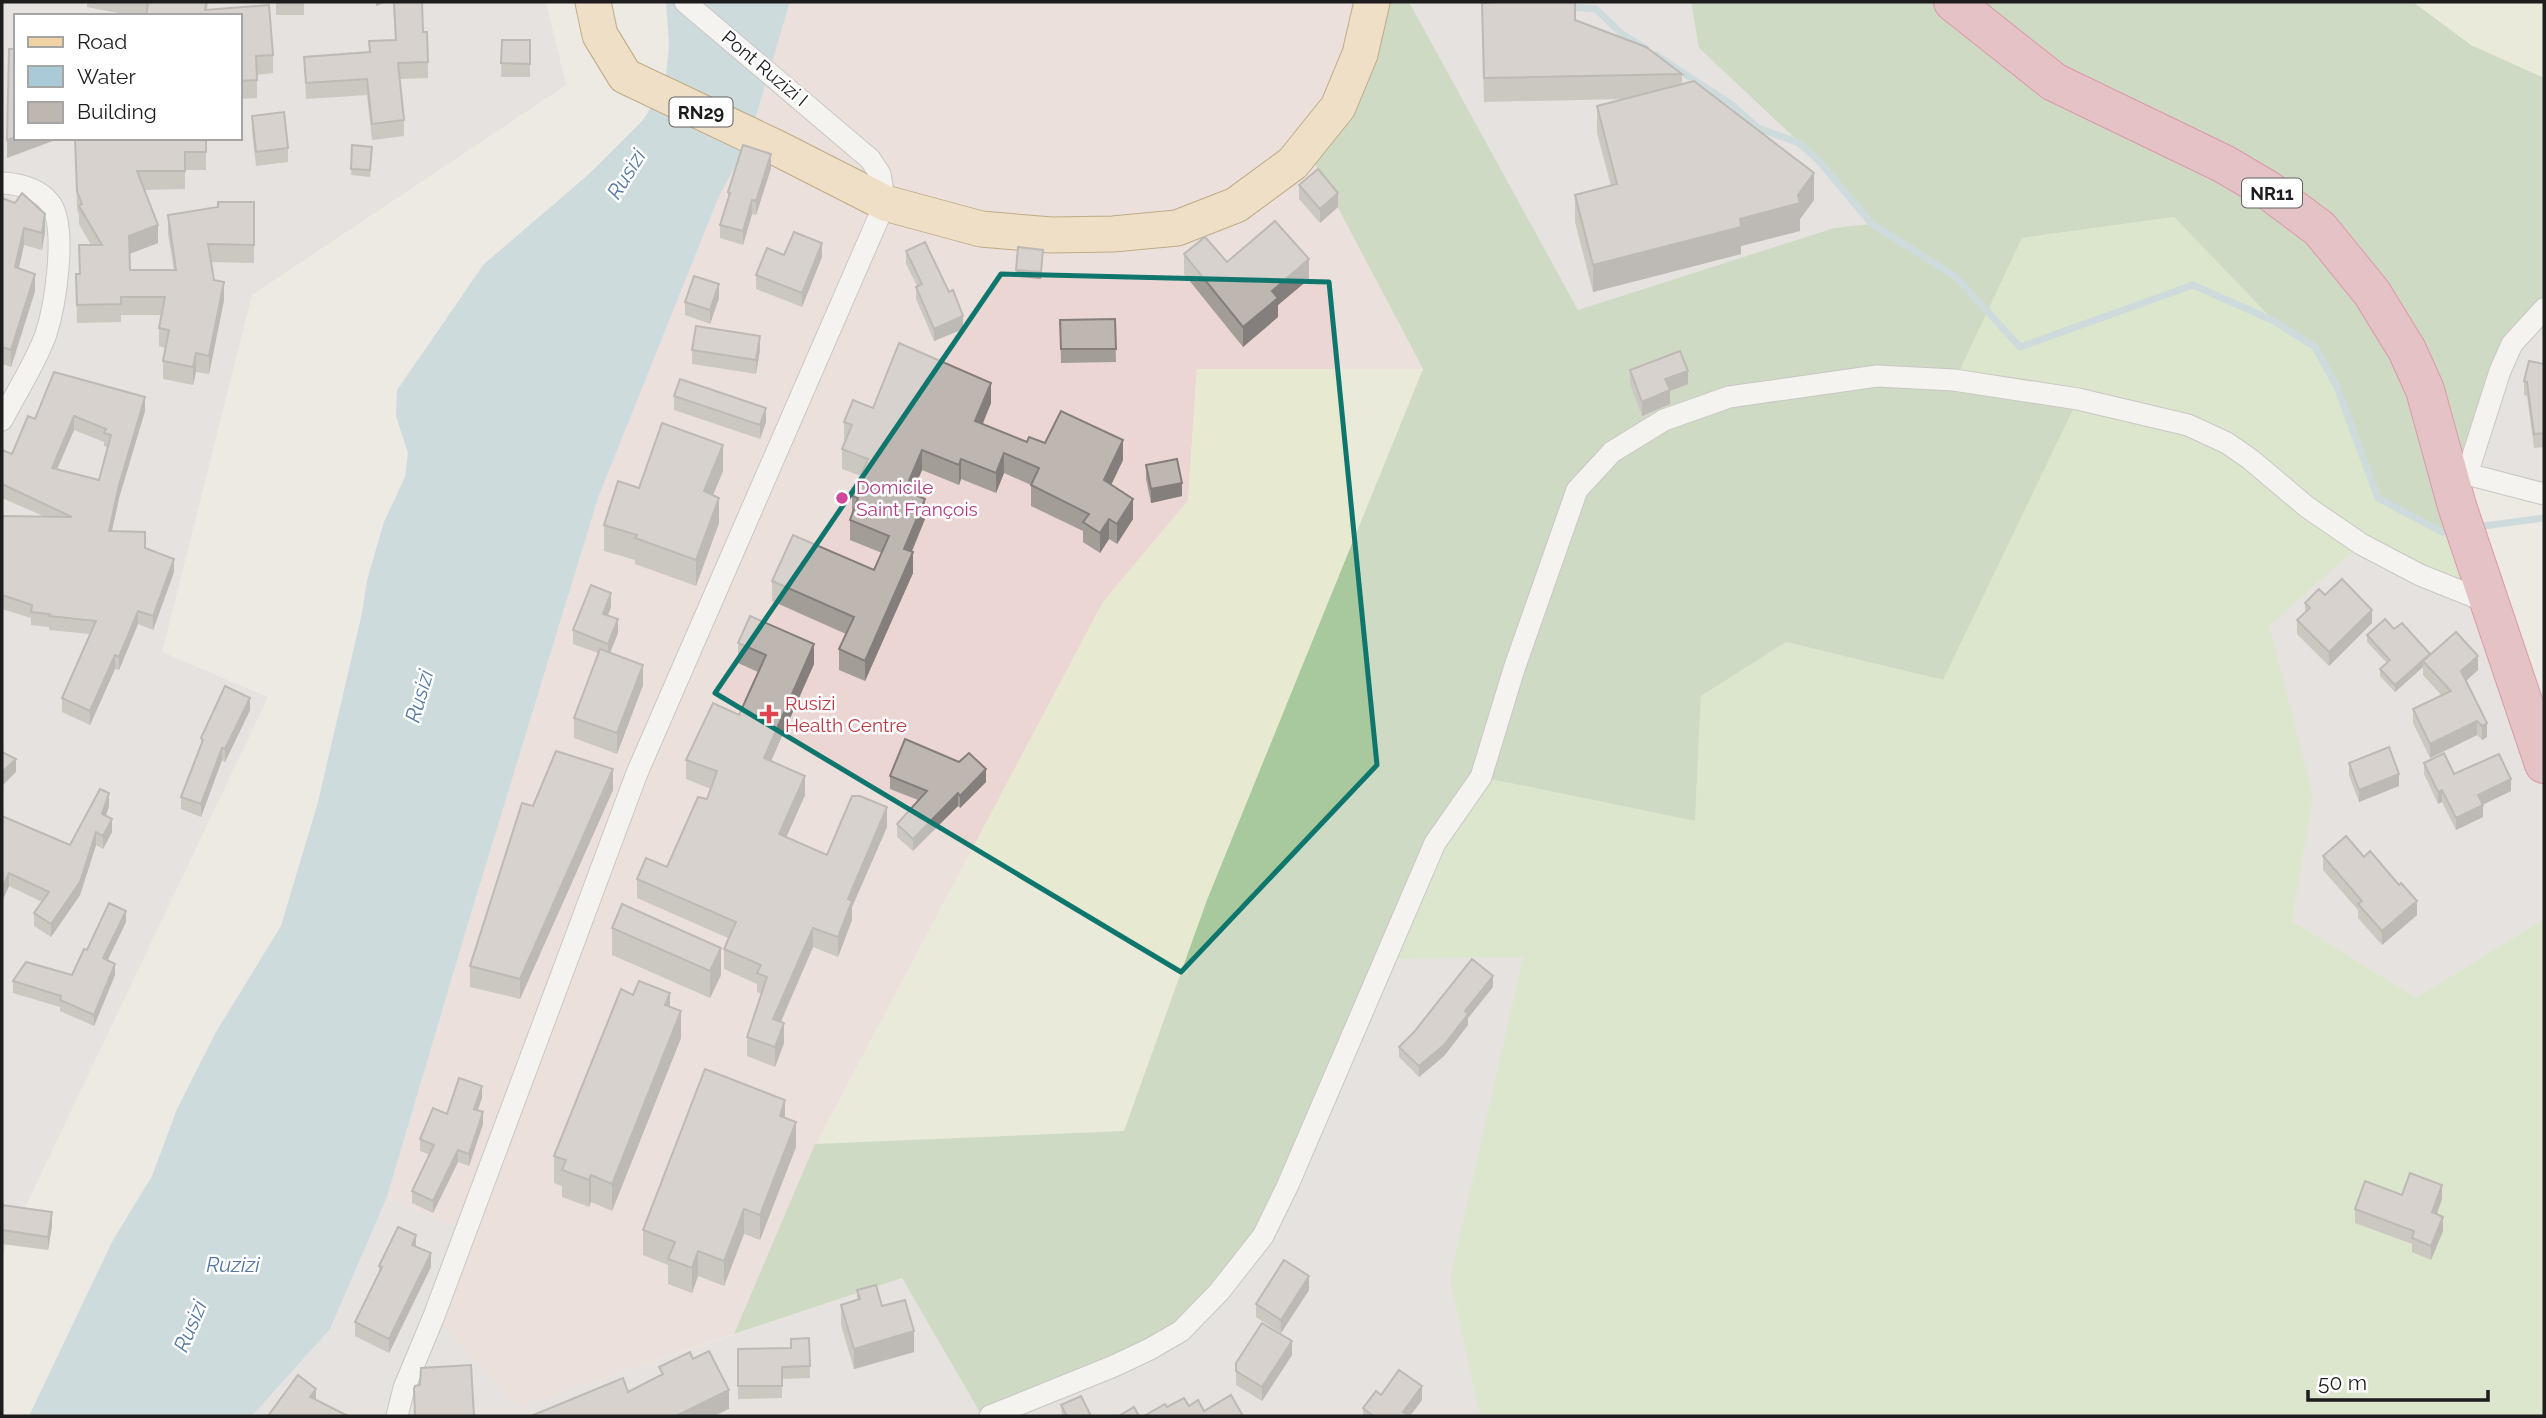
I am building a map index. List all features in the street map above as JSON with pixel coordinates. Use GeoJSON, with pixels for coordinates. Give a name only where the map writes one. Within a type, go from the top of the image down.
{"type":"FeatureCollection","features":[{"type":"Feature","properties":{"kind":"highway","name":"NR11"},"geometry":{"type":"LineString","coordinates":[[1953,2],[2054,82],[2224,164],[2269,190],[2320,229],[2372,293],[2407,350],[2425,390],[2457,486],[2475,561],[2544,764]]}},
{"type":"Feature","properties":{"kind":"main road","name":"RN29"},"geometry":{"type":"LineString","coordinates":[[593,2],[600,35],[625,76],[885,203]]}},
{"type":"Feature","properties":{"kind":"main road"},"geometry":{"type":"LineString","coordinates":[[885,203],[981,229],[1051,235],[1114,234],[1177,228],[1236,205],[1293,163],[1338,107],[1360,54],[1372,3]]}},
{"type":"Feature","properties":{"kind":"street","name":"Pont Ruzizi I"},"geometry":{"type":"LineString","coordinates":[[685,2],[844,134],[870,159],[880,174],[885,203]]}},
{"type":"Feature","properties":{"kind":"street"},"geometry":{"type":"LineString","coordinates":[[2,183],[23,186],[35,191],[50,203],[59,230],[60,246],[46,334],[2,420]]}},
{"type":"Feature","properties":{"kind":"street"},"geometry":{"type":"LineString","coordinates":[[397,1416],[404,1388],[434,1316],[637,773],[885,203]]}},
{"type":"Feature","properties":{"kind":"street"},"geometry":{"type":"LineString","coordinates":[[2544,309],[2512,344],[2457,486],[2544,494]]}},
{"type":"Feature","properties":{"kind":"street"},"geometry":{"type":"LineString","coordinates":[[990,1416],[1114,1366],[1181,1331],[1219,1292],[1263,1236],[1287,1187],[1435,843],[1481,777],[1514,669],[1577,490],[1612,452],[1664,419],[1730,397],[1877,376],[1954,380],[2078,399],[2188,425],[2227,443],[2250,458],[2307,507],[2361,544],[2420,575],[2490,603]]}},
{"type":"Feature","properties":{"kind":"street"},"geometry":{"type":"LineString","coordinates":[[1030,1416],[1053,1389]]}},
{"type":"Feature","properties":{"kind":"highlighted area"},"geometry":{"type":"Polygon","coordinates":[[[1001,274],[1329,282],[1377,765],[1181,972],[715,693],[1001,274]]]}},
{"type":"Feature","properties":{"kind":"shaded area"},"geometry":{"type":"Polygon","coordinates":[[[2,2],[546,2],[566,85],[252,295],[162,652],[268,697],[2,1256],[2,2]]]}},
{"type":"Feature","properties":{"kind":"shaded area"},"geometry":{"type":"Polygon","coordinates":[[[790,2],[1372,4],[1306,147],[1423,369],[1197,369],[1188,501],[1103,602],[816,1144],[734,1334],[519,1407],[434,1316],[466,1231],[387,1197],[598,498],[719,196],[748,143],[790,2]]]}},
{"type":"Feature","properties":{"kind":"shaded area"},"geometry":{"type":"Polygon","coordinates":[[[1409,2],[1691,2],[1699,48],[1818,160],[1872,224],[1834,228],[1578,310],[1409,2]]]}},
{"type":"Feature","properties":{"kind":"shaded area"},"geometry":{"type":"Polygon","coordinates":[[[2544,309],[2544,494],[2467,474],[2500,371],[2544,309]]]}},
{"type":"Feature","properties":{"kind":"shaded area"},"geometry":{"type":"Polygon","coordinates":[[[2361,544],[2490,603],[2544,764],[2544,919],[2416,998],[2292,921],[2313,796],[2268,626],[2361,544]]]}},
{"type":"Feature","properties":{"kind":"shaded area"},"geometry":{"type":"Polygon","coordinates":[[[1523,957],[1450,1279],[1480,1416],[990,1416],[1386,959],[1523,957]]]}},
{"type":"Feature","properties":{"kind":"shaded area"},"geometry":{"type":"Polygon","coordinates":[[[387,1197],[466,1231],[519,1407],[902,1278],[982,1416],[252,1416],[330,1329],[387,1197]]]}},
{"type":"Feature","properties":{"kind":"green space"},"geometry":{"type":"Polygon","coordinates":[[[1340,2],[1409,2],[1578,310],[1834,228],[1871,224],[1818,160],[1699,48],[1691,2],[2413,2],[2471,45],[2544,78],[2544,309],[2524,329],[2457,506],[2442,532],[2378,498],[2337,387],[2315,347],[2274,321],[2174,217],[2022,238],[1955,380],[2078,399],[1943,680],[1786,642],[1701,696],[1695,821],[1481,777],[1435,843],[1287,1187],[1181,1331],[982,1416],[902,1278],[734,1334],[815,1144],[1124,1131],[1207,900],[1423,369],[1306,147],[1372,4],[1340,2]]]}},
{"type":"Feature","properties":{"kind":"green space"},"geometry":{"type":"Polygon","coordinates":[[[2413,2],[2544,2],[2544,78],[2471,45],[2413,2]]]}},
{"type":"Feature","properties":{"kind":"green space"},"geometry":{"type":"Polygon","coordinates":[[[2174,217],[2274,321],[2315,347],[2337,387],[2378,498],[2457,506],[2490,603],[2361,544],[2269,626],[2313,796],[2292,921],[2416,998],[2544,919],[2544,1416],[1480,1416],[1450,1279],[1523,957],[1386,959],[1481,777],[1695,821],[1701,695],[1786,642],[1943,680],[1954,380],[2022,238],[2174,217]]]}},
{"type":"Feature","properties":{"kind":"green space"},"geometry":{"type":"Polygon","coordinates":[[[1197,369],[1423,369],[1207,900],[1124,1131],[816,1144],[1103,602],[1188,501],[1197,369]]]}},
{"type":"Feature","properties":{"kind":"water","name":"Ruzizi"},"geometry":{"type":"Polygon","coordinates":[[[666,2],[790,2],[748,143],[719,196],[598,498],[387,1197],[330,1329],[252,1416],[29,1416],[113,1240],[152,1176],[177,1109],[216,1032],[281,926],[318,802],[362,613],[367,580],[384,522],[405,477],[408,453],[396,416],[397,390],[484,264],[589,174],[643,120],[665,86],[669,45],[666,2]]]}},
{"type":"Feature","properties":{"kind":"building"},"geometry":{"type":"Polygon","coordinates":[[[148,2],[206,2],[205,10],[269,5],[273,55],[256,56],[257,80],[242,81],[242,14],[146,14],[148,2]]]}},
{"type":"Feature","properties":{"kind":"building"},"geometry":{"type":"Polygon","coordinates":[[[394,2],[422,2],[428,62],[398,63],[404,120],[372,124],[367,79],[306,83],[304,57],[370,52],[369,41],[396,40],[394,2]]]}},
{"type":"Feature","properties":{"kind":"building"},"geometry":{"type":"Polygon","coordinates":[[[1575,2],[1575,20],[1646,47],[1682,74],[1484,78],[1482,3],[1575,2]]]}},
{"type":"Feature","properties":{"kind":"building"},"geometry":{"type":"Polygon","coordinates":[[[502,40],[530,40],[530,64],[501,63],[502,40]]]}},
{"type":"Feature","properties":{"kind":"building"},"geometry":{"type":"Polygon","coordinates":[[[9,49],[14,49],[14,138],[7,140],[9,49]]]}},
{"type":"Feature","properties":{"kind":"building"},"geometry":{"type":"Polygon","coordinates":[[[1694,81],[1814,173],[1798,195],[1800,203],[1740,219],[1741,227],[1593,265],[1575,195],[1617,184],[1597,106],[1694,81]]]}},
{"type":"Feature","properties":{"kind":"building"},"geometry":{"type":"Polygon","coordinates":[[[284,112],[288,148],[256,152],[252,116],[284,112]]]}},
{"type":"Feature","properties":{"kind":"building"},"geometry":{"type":"Polygon","coordinates":[[[75,140],[206,140],[206,152],[185,152],[185,171],[137,171],[158,225],[129,236],[130,270],[176,270],[168,215],[218,207],[218,202],[254,202],[254,245],[208,244],[214,280],[224,282],[209,356],[196,353],[193,367],[163,361],[169,330],[159,328],[165,297],[121,297],[121,304],[77,305],[79,245],[102,245],[79,206],[82,204],[77,191],[75,140]]]}},
{"type":"Feature","properties":{"kind":"building"},"geometry":{"type":"Polygon","coordinates":[[[352,145],[372,147],[370,170],[351,169],[352,145]]]}},
{"type":"Feature","properties":{"kind":"building"},"geometry":{"type":"Polygon","coordinates":[[[743,145],[771,154],[756,201],[752,200],[743,231],[720,225],[743,145]]]}},
{"type":"Feature","properties":{"kind":"building"},"geometry":{"type":"Polygon","coordinates":[[[1318,169],[1338,193],[1320,209],[1299,185],[1318,169]]]}},
{"type":"Feature","properties":{"kind":"building"},"geometry":{"type":"Polygon","coordinates":[[[22,193],[45,214],[42,233],[24,228],[15,267],[35,274],[11,350],[2,347],[2,198],[15,203],[22,193]]]}},
{"type":"Feature","properties":{"kind":"building"},"geometry":{"type":"Polygon","coordinates":[[[1275,221],[1309,259],[1272,291],[1278,298],[1243,327],[1184,254],[1205,237],[1227,262],[1275,221]]]}},
{"type":"Feature","properties":{"kind":"building"},"geometry":{"type":"Polygon","coordinates":[[[794,232],[822,243],[802,293],[756,275],[767,248],[784,255],[794,232]]]}},
{"type":"Feature","properties":{"kind":"building"},"geometry":{"type":"Polygon","coordinates":[[[925,242],[949,292],[953,290],[963,316],[934,329],[916,287],[922,284],[906,251],[925,242]]]}},
{"type":"Feature","properties":{"kind":"building"},"geometry":{"type":"Polygon","coordinates":[[[1018,247],[1043,250],[1041,272],[1016,270],[1018,247]]]}},
{"type":"Feature","properties":{"kind":"building"},"geometry":{"type":"Polygon","coordinates":[[[694,276],[719,284],[710,310],[685,302],[694,276]]]}},
{"type":"Feature","properties":{"kind":"building"},"geometry":{"type":"Polygon","coordinates":[[[1115,319],[1116,349],[1061,349],[1060,320],[1115,319]]]}},
{"type":"Feature","properties":{"kind":"building"},"geometry":{"type":"Polygon","coordinates":[[[696,326],[760,336],[756,360],[692,350],[696,326]]]}},
{"type":"Feature","properties":{"kind":"building"},"geometry":{"type":"Polygon","coordinates":[[[899,343],[991,383],[975,421],[1027,442],[1029,437],[1045,443],[1061,411],[1123,440],[1104,480],[1133,499],[1117,524],[1109,519],[1100,533],[1083,522],[1089,514],[1031,485],[1039,468],[1004,453],[996,473],[961,459],[959,465],[922,450],[905,490],[925,499],[904,549],[913,552],[865,661],[839,649],[854,617],[772,581],[793,535],[874,570],[889,536],[850,520],[858,498],[852,496],[868,459],[842,449],[852,425],[844,422],[853,400],[873,408],[899,343]]]}},
{"type":"Feature","properties":{"kind":"building"},"geometry":{"type":"Polygon","coordinates":[[[1680,351],[1688,371],[1665,379],[1670,390],[1642,402],[1630,370],[1680,351]]]}},
{"type":"Feature","properties":{"kind":"building"},"geometry":{"type":"Polygon","coordinates":[[[2529,361],[2544,364],[2544,433],[2534,434],[2527,382],[2524,381],[2529,361]]]}},
{"type":"Feature","properties":{"kind":"building"},"geometry":{"type":"Polygon","coordinates":[[[54,372],[145,397],[119,485],[109,531],[145,532],[145,548],[174,559],[153,616],[138,611],[119,657],[115,655],[90,711],[62,698],[96,621],[31,612],[32,605],[2,595],[2,516],[72,517],[2,484],[2,450],[12,454],[28,416],[35,419],[54,372]],[[74,416],[52,468],[99,480],[111,435],[104,433],[106,429],[74,416]]]}},
{"type":"Feature","properties":{"kind":"building"},"geometry":{"type":"Polygon","coordinates":[[[680,379],[766,408],[760,425],[674,396],[680,379]]]}},
{"type":"Feature","properties":{"kind":"building"},"geometry":{"type":"Polygon","coordinates":[[[662,423],[723,445],[704,491],[719,498],[696,560],[635,538],[637,535],[604,525],[618,481],[639,488],[662,423]]]}},
{"type":"Feature","properties":{"kind":"building"},"geometry":{"type":"Polygon","coordinates":[[[1177,459],[1182,483],[1151,489],[1146,465],[1177,459]]]}},
{"type":"Feature","properties":{"kind":"building"},"geometry":{"type":"Polygon","coordinates":[[[2342,579],[2372,610],[2329,652],[2297,620],[2310,608],[2305,603],[2319,589],[2325,595],[2342,579]]]}},
{"type":"Feature","properties":{"kind":"building"},"geometry":{"type":"Polygon","coordinates":[[[591,585],[611,593],[603,614],[618,619],[608,644],[573,630],[591,585]]]}},
{"type":"Feature","properties":{"kind":"building"},"geometry":{"type":"Polygon","coordinates":[[[750,616],[814,644],[764,758],[805,776],[779,834],[827,855],[852,796],[860,796],[887,807],[848,899],[852,901],[838,937],[813,928],[773,1019],[784,1023],[775,1047],[747,1037],[767,977],[757,973],[761,965],[724,949],[736,922],[637,879],[646,858],[667,867],[698,797],[707,799],[717,771],[686,760],[713,703],[739,715],[766,655],[738,643],[750,616]]]}},
{"type":"Feature","properties":{"kind":"building"},"geometry":{"type":"Polygon","coordinates":[[[2385,619],[2394,629],[2402,623],[2430,654],[2395,685],[2380,669],[2390,660],[2367,635],[2385,619]]]}},
{"type":"Feature","properties":{"kind":"building"},"geometry":{"type":"Polygon","coordinates":[[[2456,632],[2478,656],[2461,671],[2487,723],[2482,726],[2477,721],[2430,744],[2413,709],[2451,691],[2423,661],[2456,632]]]}},
{"type":"Feature","properties":{"kind":"building"},"geometry":{"type":"Polygon","coordinates":[[[600,649],[643,665],[617,733],[574,718],[600,649]]]}},
{"type":"Feature","properties":{"kind":"building"},"geometry":{"type":"Polygon","coordinates":[[[225,686],[250,698],[225,749],[222,748],[201,804],[181,797],[203,740],[201,738],[225,686]]]}},
{"type":"Feature","properties":{"kind":"building"},"geometry":{"type":"Polygon","coordinates":[[[905,739],[959,762],[969,753],[986,769],[913,839],[897,824],[927,791],[890,776],[905,739]]]}},
{"type":"Feature","properties":{"kind":"building"},"geometry":{"type":"Polygon","coordinates":[[[2389,747],[2399,774],[2359,790],[2349,763],[2389,747]]]}},
{"type":"Feature","properties":{"kind":"building"},"geometry":{"type":"Polygon","coordinates":[[[556,751],[613,769],[520,979],[470,966],[522,803],[533,806],[556,751]]]}},
{"type":"Feature","properties":{"kind":"building"},"geometry":{"type":"Polygon","coordinates":[[[2,752],[16,759],[2,772],[2,752]]]}},
{"type":"Feature","properties":{"kind":"building"},"geometry":{"type":"Polygon","coordinates":[[[2444,753],[2454,774],[2499,754],[2511,779],[2478,795],[2483,805],[2456,818],[2442,790],[2438,792],[2424,763],[2444,753]]]}},
{"type":"Feature","properties":{"kind":"building"},"geometry":{"type":"Polygon","coordinates":[[[100,789],[109,793],[102,814],[112,819],[103,836],[96,832],[80,882],[51,924],[34,913],[49,892],[9,873],[2,885],[2,816],[70,845],[100,789]]]}},
{"type":"Feature","properties":{"kind":"building"},"geometry":{"type":"Polygon","coordinates":[[[2346,836],[2364,857],[2370,851],[2399,885],[2401,883],[2417,901],[2382,931],[2358,904],[2362,901],[2323,856],[2346,836]]]}},
{"type":"Feature","properties":{"kind":"building"},"geometry":{"type":"Polygon","coordinates":[[[109,903],[126,911],[103,958],[115,964],[94,1015],[60,1000],[61,996],[13,981],[26,962],[72,975],[109,903]]]}},
{"type":"Feature","properties":{"kind":"building"},"geometry":{"type":"Polygon","coordinates":[[[622,904],[721,948],[710,971],[612,928],[622,904]]]}},
{"type":"Feature","properties":{"kind":"building"},"geometry":{"type":"Polygon","coordinates":[[[1472,959],[1493,976],[1465,1011],[1468,1014],[1444,1045],[1419,1066],[1399,1047],[1472,959]]]}},
{"type":"Feature","properties":{"kind":"building"},"geometry":{"type":"Polygon","coordinates":[[[639,981],[670,993],[665,1005],[681,1011],[612,1184],[591,1175],[589,1180],[562,1170],[566,1160],[554,1156],[621,989],[633,995],[639,981]]]}},
{"type":"Feature","properties":{"kind":"building"},"geometry":{"type":"Polygon","coordinates":[[[705,1069],[785,1100],[780,1116],[796,1122],[760,1215],[744,1209],[724,1261],[698,1251],[692,1268],[668,1259],[675,1242],[643,1230],[705,1069]]]}},
{"type":"Feature","properties":{"kind":"building"},"geometry":{"type":"Polygon","coordinates":[[[459,1078],[482,1086],[474,1109],[483,1112],[469,1154],[458,1150],[433,1201],[412,1191],[434,1145],[420,1139],[433,1108],[447,1114],[459,1078]]]}},
{"type":"Feature","properties":{"kind":"building"},"geometry":{"type":"Polygon","coordinates":[[[2410,1173],[2442,1185],[2432,1212],[2443,1217],[2431,1246],[2412,1238],[2414,1231],[2355,1209],[2365,1181],[2402,1195],[2410,1173]]]}},
{"type":"Feature","properties":{"kind":"building"},"geometry":{"type":"Polygon","coordinates":[[[2,1205],[52,1212],[48,1237],[2,1230],[2,1205]]]}},
{"type":"Feature","properties":{"kind":"building"},"geometry":{"type":"Polygon","coordinates":[[[398,1227],[416,1235],[412,1245],[431,1253],[389,1339],[355,1322],[398,1227]]]}},
{"type":"Feature","properties":{"kind":"building"},"geometry":{"type":"Polygon","coordinates":[[[1284,1260],[1309,1276],[1281,1320],[1256,1304],[1284,1260]]]}},
{"type":"Feature","properties":{"kind":"building"},"geometry":{"type":"Polygon","coordinates":[[[876,1285],[882,1306],[905,1300],[914,1331],[854,1349],[841,1305],[860,1299],[857,1290],[876,1285]]]}},
{"type":"Feature","properties":{"kind":"building"},"geometry":{"type":"Polygon","coordinates":[[[1262,1323],[1292,1341],[1262,1387],[1236,1371],[1236,1363],[1262,1323]]]}},
{"type":"Feature","properties":{"kind":"building"},"geometry":{"type":"Polygon","coordinates":[[[809,1338],[810,1366],[782,1367],[782,1386],[738,1386],[738,1349],[791,1348],[791,1339],[809,1338]]]}},
{"type":"Feature","properties":{"kind":"building"},"geometry":{"type":"Polygon","coordinates":[[[709,1351],[729,1390],[676,1416],[531,1416],[623,1378],[628,1392],[663,1374],[659,1367],[690,1352],[693,1359],[709,1351]]]}},
{"type":"Feature","properties":{"kind":"building"},"geometry":{"type":"Polygon","coordinates":[[[471,1365],[474,1416],[415,1416],[414,1388],[420,1385],[421,1368],[471,1365]]]}},
{"type":"Feature","properties":{"kind":"building"},"geometry":{"type":"Polygon","coordinates":[[[1399,1370],[1422,1386],[1403,1412],[1406,1416],[1371,1416],[1363,1408],[1376,1391],[1381,1395],[1399,1370]]]}},
{"type":"Feature","properties":{"kind":"building"},"geometry":{"type":"Polygon","coordinates":[[[298,1375],[316,1389],[310,1397],[348,1416],[268,1416],[298,1375]]]}},
{"type":"Feature","properties":{"kind":"building"},"geometry":{"type":"Polygon","coordinates":[[[1231,1395],[1243,1416],[1144,1416],[1165,1404],[1167,1407],[1184,1398],[1189,1406],[1198,1400],[1204,1411],[1231,1395]]]}},
{"type":"Feature","properties":{"kind":"building"},"geometry":{"type":"Polygon","coordinates":[[[1081,1396],[1091,1416],[1067,1416],[1061,1405],[1081,1396]]]}},
{"type":"Feature","properties":{"kind":"building"},"geometry":{"type":"Polygon","coordinates":[[[1134,1407],[1139,1416],[1119,1416],[1134,1407]]]}},
{"type":"Feature","properties":{"kind":"waterway"},"geometry":{"type":"LineString","coordinates":[[1567,7],[1596,9],[1622,34],[1646,49]]}},
{"type":"Feature","properties":{"kind":"waterway"},"geometry":{"type":"LineString","coordinates":[[1656,55],[1732,105],[1758,128],[1799,143],[1818,160],[1872,224],[1956,277],[2020,347],[2193,285],[2274,321],[2315,347],[2337,387],[2378,498],[2442,532],[2453,531]]}},
{"type":"Feature","properties":{"kind":"waterway"},"geometry":{"type":"LineString","coordinates":[[2476,527],[2544,518]]}},
{"type":"Feature","properties":{"kind":"place","name":"Domicile Saint François"},"geometry":{"type":"Point","coordinates":[842,498]}},
{"type":"Feature","properties":{"kind":"place","name":"Rusizi Health Centre"},"geometry":{"type":"Point","coordinates":[769,714]}},
{"type":"Feature","properties":{"kind":"water label","name":"Rusizi"},"geometry":{"type":"Point","coordinates":[626,174]}},
{"type":"Feature","properties":{"kind":"water label","name":"Rusizi"},"geometry":{"type":"Point","coordinates":[419,696]}},
{"type":"Feature","properties":{"kind":"water label","name":"Rusizi"},"geometry":{"type":"Point","coordinates":[190,1326]}}]}
